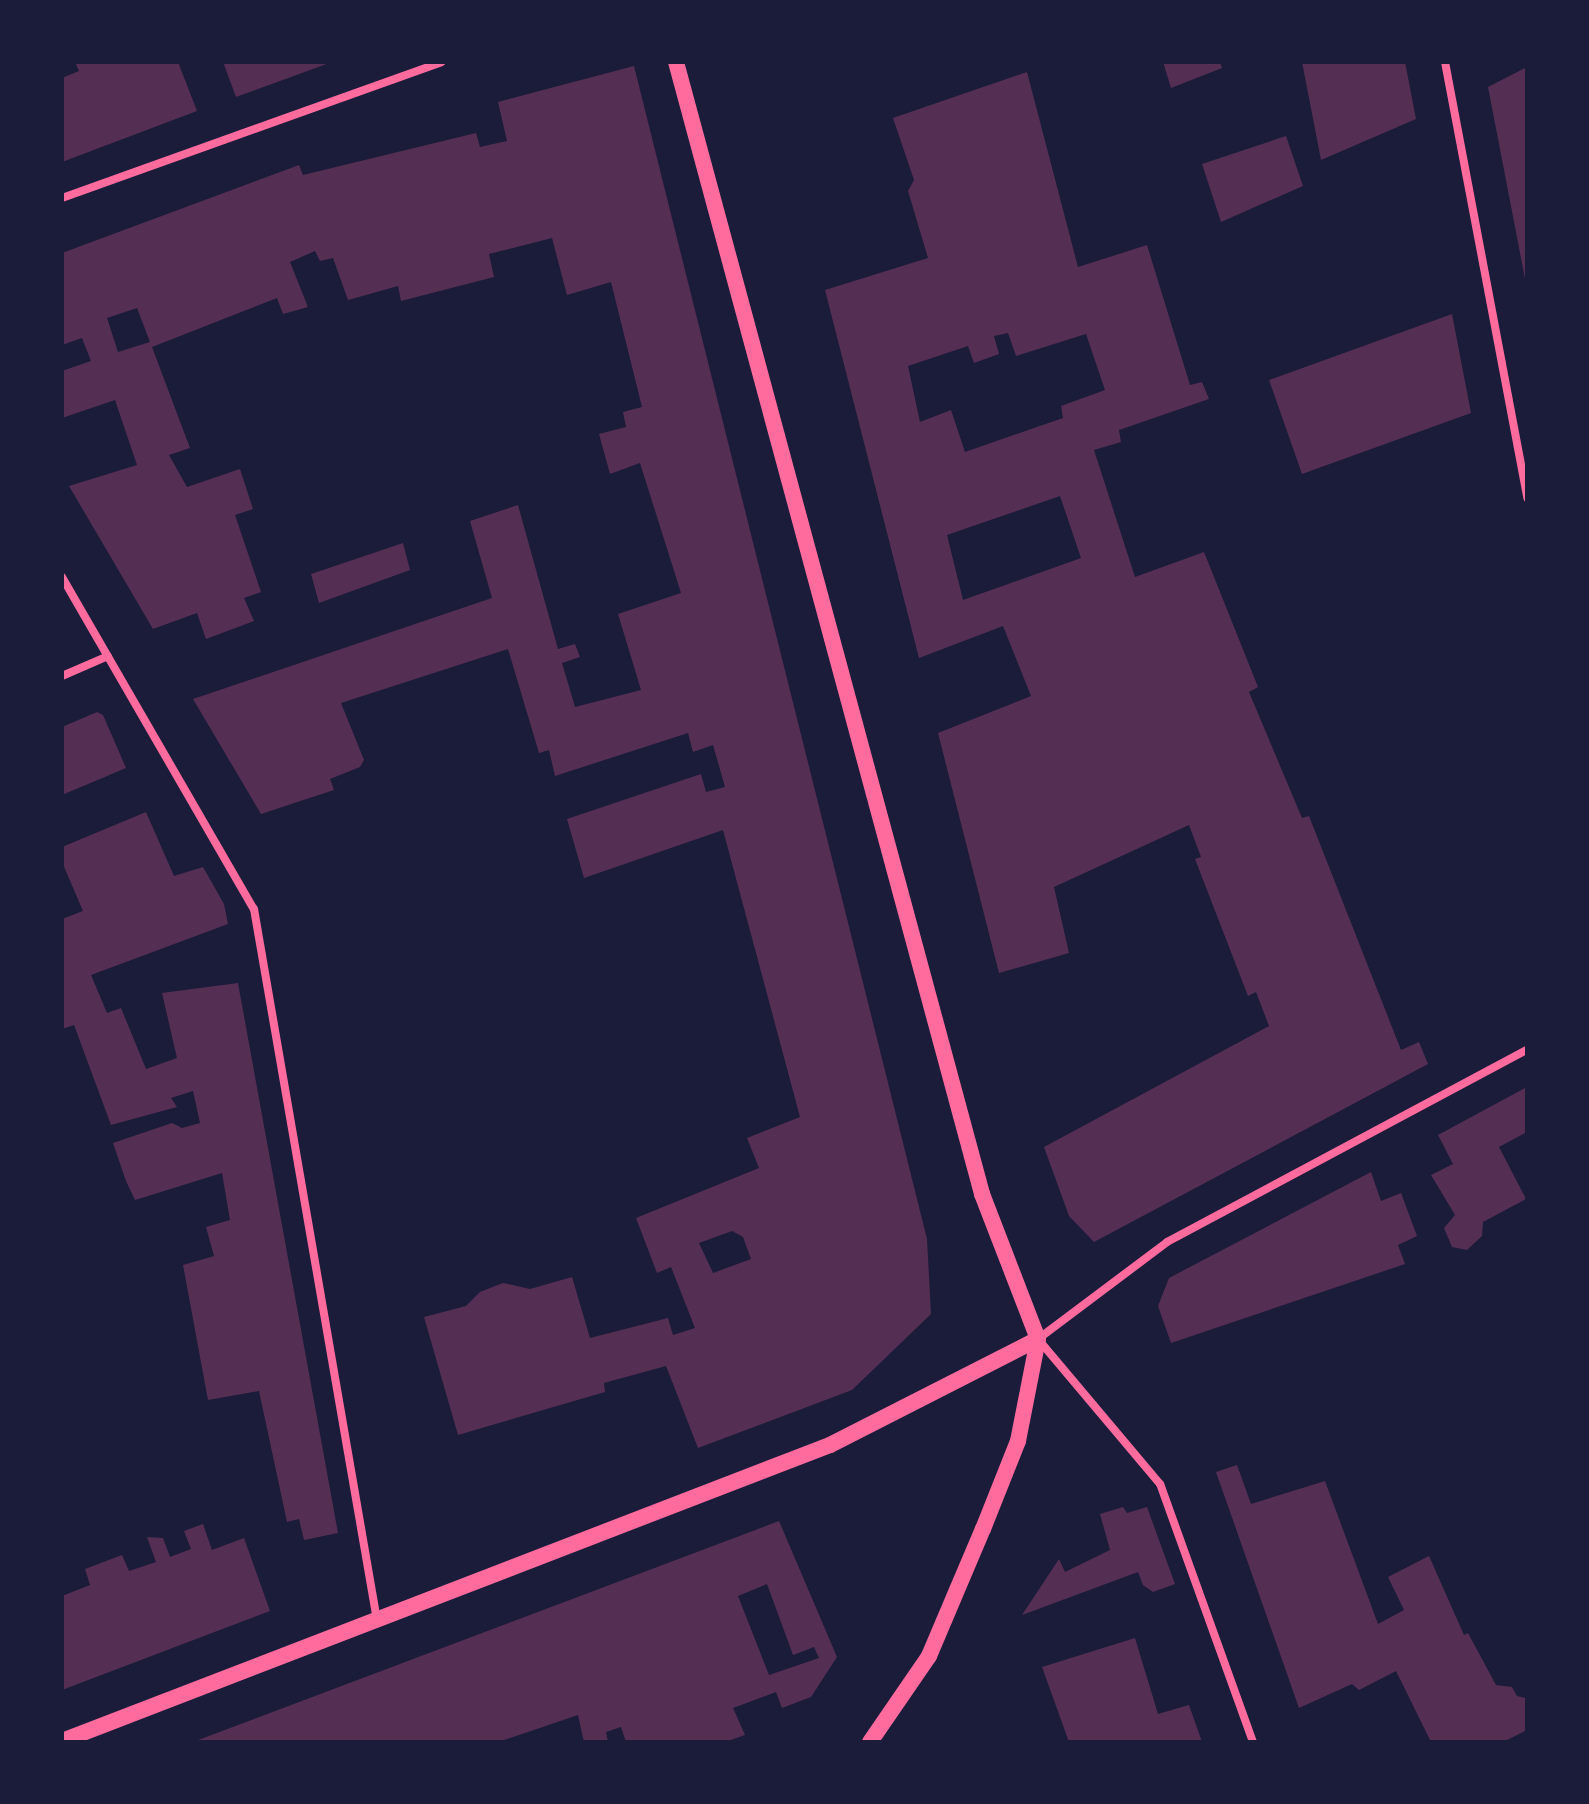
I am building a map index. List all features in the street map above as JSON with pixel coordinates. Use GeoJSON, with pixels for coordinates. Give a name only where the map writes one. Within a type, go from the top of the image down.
{"type":"FeatureCollection","features":[{"type":"Feature","properties":{"kind":"main road"},"geometry":{"type":"LineString","coordinates":[[676,62],[982,1194],[1038,1339],[1018,1441],[983,1529],[929,1656],[870,1742]]}},
{"type":"Feature","properties":{"kind":"main road"},"geometry":{"type":"LineString","coordinates":[[62,1741],[830,1445],[1038,1339]]}},
{"type":"Feature","properties":{"kind":"street"},"geometry":{"type":"LineString","coordinates":[[62,198],[441,62]]}},
{"type":"Feature","properties":{"kind":"street"},"geometry":{"type":"LineString","coordinates":[[1445,62],[1527,498]]}},
{"type":"Feature","properties":{"kind":"street"},"geometry":{"type":"LineString","coordinates":[[62,577],[254,909],[377,1620]]}},
{"type":"Feature","properties":{"kind":"street"},"geometry":{"type":"LineString","coordinates":[[62,676],[108,656]]}},
{"type":"Feature","properties":{"kind":"street"},"geometry":{"type":"LineString","coordinates":[[1253,1742],[1160,1484],[1038,1339],[1167,1242],[1527,1050]]}},
{"type":"Feature","properties":{"kind":"building"},"geometry":{"type":"Polygon","coordinates":[[[75,62],[178,62],[197,111],[62,162],[62,78],[79,71],[75,62]]]}},
{"type":"Feature","properties":{"kind":"building"},"geometry":{"type":"Polygon","coordinates":[[[223,62],[332,62],[236,97],[223,62]]]}},
{"type":"Feature","properties":{"kind":"building"},"geometry":{"type":"Polygon","coordinates":[[[1163,62],[1220,62],[1222,68],[1171,88],[1163,62]]]}},
{"type":"Feature","properties":{"kind":"building"},"geometry":{"type":"Polygon","coordinates":[[[1302,62],[1405,62],[1416,119],[1321,160],[1302,62]]]}},
{"type":"Feature","properties":{"kind":"building"},"geometry":{"type":"Polygon","coordinates":[[[634,66],[927,1239],[931,1314],[852,1390],[698,1448],[666,1366],[604,1383],[605,1392],[458,1435],[424,1317],[466,1306],[480,1292],[503,1283],[530,1289],[572,1277],[590,1338],[668,1318],[673,1335],[695,1328],[671,1267],[657,1273],[636,1218],[759,1168],[747,1138],[800,1117],[723,830],[584,878],[567,819],[701,774],[706,792],[725,787],[713,745],[693,752],[688,733],[555,776],[549,750],[539,753],[508,649],[341,703],[364,760],[360,767],[330,779],[334,790],[261,814],[193,699],[492,598],[470,521],[518,505],[558,649],[575,644],[580,657],[562,663],[575,707],[641,690],[618,614],[681,593],[640,463],[610,474],[599,434],[626,427],[623,412],[642,407],[611,282],[567,295],[552,238],[489,254],[494,277],[401,301],[398,286],[348,300],[333,258],[320,261],[315,251],[290,262],[308,307],[283,314],[277,298],[152,347],[190,448],[169,455],[187,487],[240,469],[253,509],[235,515],[261,592],[244,598],[254,621],[206,639],[197,613],[153,629],[69,486],[137,465],[115,400],[62,418],[62,371],[91,361],[82,338],[62,345],[62,253],[299,165],[303,175],[476,133],[480,147],[507,141],[498,102],[634,66]],[[137,308],[107,318],[118,352],[150,342],[137,308]],[[732,1231],[699,1243],[713,1273],[751,1259],[743,1237],[732,1231]]]}},
{"type":"Feature","properties":{"kind":"building"},"geometry":{"type":"Polygon","coordinates":[[[1527,67],[1527,284],[1526,284],[1488,87],[1527,67]]]}},
{"type":"Feature","properties":{"kind":"building"},"geometry":{"type":"Polygon","coordinates":[[[1027,72],[1078,267],[1147,245],[1190,385],[1202,382],[1209,399],[1119,430],[1121,442],[1094,450],[1135,577],[1204,552],[1258,687],[1249,692],[1302,818],[1309,816],[1401,1050],[1419,1042],[1428,1064],[1094,1242],[1069,1216],[1044,1147],[1269,1026],[1256,992],[1248,996],[1195,859],[1201,857],[1189,825],[1054,887],[1069,953],[999,973],[938,733],[1031,696],[1003,626],[919,658],[825,290],[928,258],[908,191],[914,180],[893,118],[1027,72]],[[1008,333],[994,336],[999,354],[974,363],[968,346],[908,366],[920,422],[951,410],[965,452],[1063,418],[1061,406],[1105,390],[1086,334],[1016,356],[1008,333]],[[1060,496],[947,535],[963,600],[1081,558],[1060,496]]]}},
{"type":"Feature","properties":{"kind":"building"},"geometry":{"type":"Polygon","coordinates":[[[1286,136],[1303,186],[1221,222],[1202,164],[1286,136]]]}},
{"type":"Feature","properties":{"kind":"building"},"geometry":{"type":"Polygon","coordinates":[[[1452,314],[1471,413],[1302,474],[1269,380],[1452,314]]]}},
{"type":"Feature","properties":{"kind":"building"},"geometry":{"type":"Polygon","coordinates":[[[403,543],[410,570],[319,603],[311,574],[403,543]]]}},
{"type":"Feature","properties":{"kind":"building"},"geometry":{"type":"Polygon","coordinates":[[[97,712],[103,715],[126,768],[62,795],[62,727],[97,712]]]}},
{"type":"Feature","properties":{"kind":"building"},"geometry":{"type":"Polygon","coordinates":[[[146,812],[174,876],[203,867],[224,904],[228,924],[91,975],[107,1013],[121,1008],[146,1069],[177,1058],[162,993],[238,983],[338,1533],[304,1540],[299,1519],[287,1522],[259,1391],[208,1400],[183,1265],[214,1256],[206,1227],[230,1220],[222,1173],[135,1200],[113,1143],[172,1123],[182,1128],[200,1123],[193,1091],[171,1098],[177,1107],[111,1125],[74,1025],[62,1029],[62,919],[83,911],[62,862],[62,847],[146,812]]]}},
{"type":"Feature","properties":{"kind":"building"},"geometry":{"type":"Polygon","coordinates":[[[1527,1087],[1527,1132],[1499,1147],[1526,1199],[1483,1222],[1482,1236],[1467,1250],[1452,1247],[1444,1228],[1455,1215],[1431,1175],[1453,1164],[1438,1135],[1527,1087]]]}},
{"type":"Feature","properties":{"kind":"building"},"geometry":{"type":"Polygon","coordinates":[[[1371,1172],[1381,1201],[1401,1193],[1417,1236],[1398,1245],[1405,1264],[1171,1343],[1158,1306],[1169,1278],[1371,1172]]]}},
{"type":"Feature","properties":{"kind":"building"},"geometry":{"type":"Polygon","coordinates":[[[1237,1465],[1251,1504],[1325,1481],[1378,1624],[1404,1610],[1388,1577],[1429,1556],[1464,1635],[1468,1633],[1496,1685],[1512,1687],[1517,1696],[1525,1698],[1527,1730],[1503,1742],[1431,1742],[1396,1671],[1359,1690],[1352,1684],[1299,1708],[1216,1472],[1237,1465]]]}},
{"type":"Feature","properties":{"kind":"building"},"geometry":{"type":"Polygon","coordinates":[[[1123,1507],[1127,1513],[1147,1507],[1175,1584],[1153,1592],[1143,1585],[1138,1572],[1022,1615],[1059,1559],[1065,1572],[1110,1550],[1100,1514],[1123,1507]]]}},
{"type":"Feature","properties":{"kind":"building"},"geometry":{"type":"Polygon","coordinates":[[[779,1521],[837,1657],[811,1697],[782,1708],[776,1692],[733,1708],[745,1735],[725,1742],[626,1742],[621,1727],[606,1732],[608,1742],[584,1742],[578,1715],[498,1742],[193,1742],[779,1521]],[[767,1584],[738,1596],[769,1675],[819,1658],[814,1647],[793,1655],[767,1584]]]}},
{"type":"Feature","properties":{"kind":"building"},"geometry":{"type":"Polygon","coordinates":[[[203,1524],[212,1550],[244,1538],[270,1611],[62,1690],[62,1596],[90,1585],[85,1569],[122,1555],[129,1571],[156,1562],[147,1537],[163,1538],[170,1557],[191,1549],[184,1531],[203,1524]]]}},
{"type":"Feature","properties":{"kind":"building"},"geometry":{"type":"Polygon","coordinates":[[[1135,1638],[1158,1714],[1189,1705],[1202,1742],[1069,1742],[1042,1667],[1135,1638]]]}}]}
